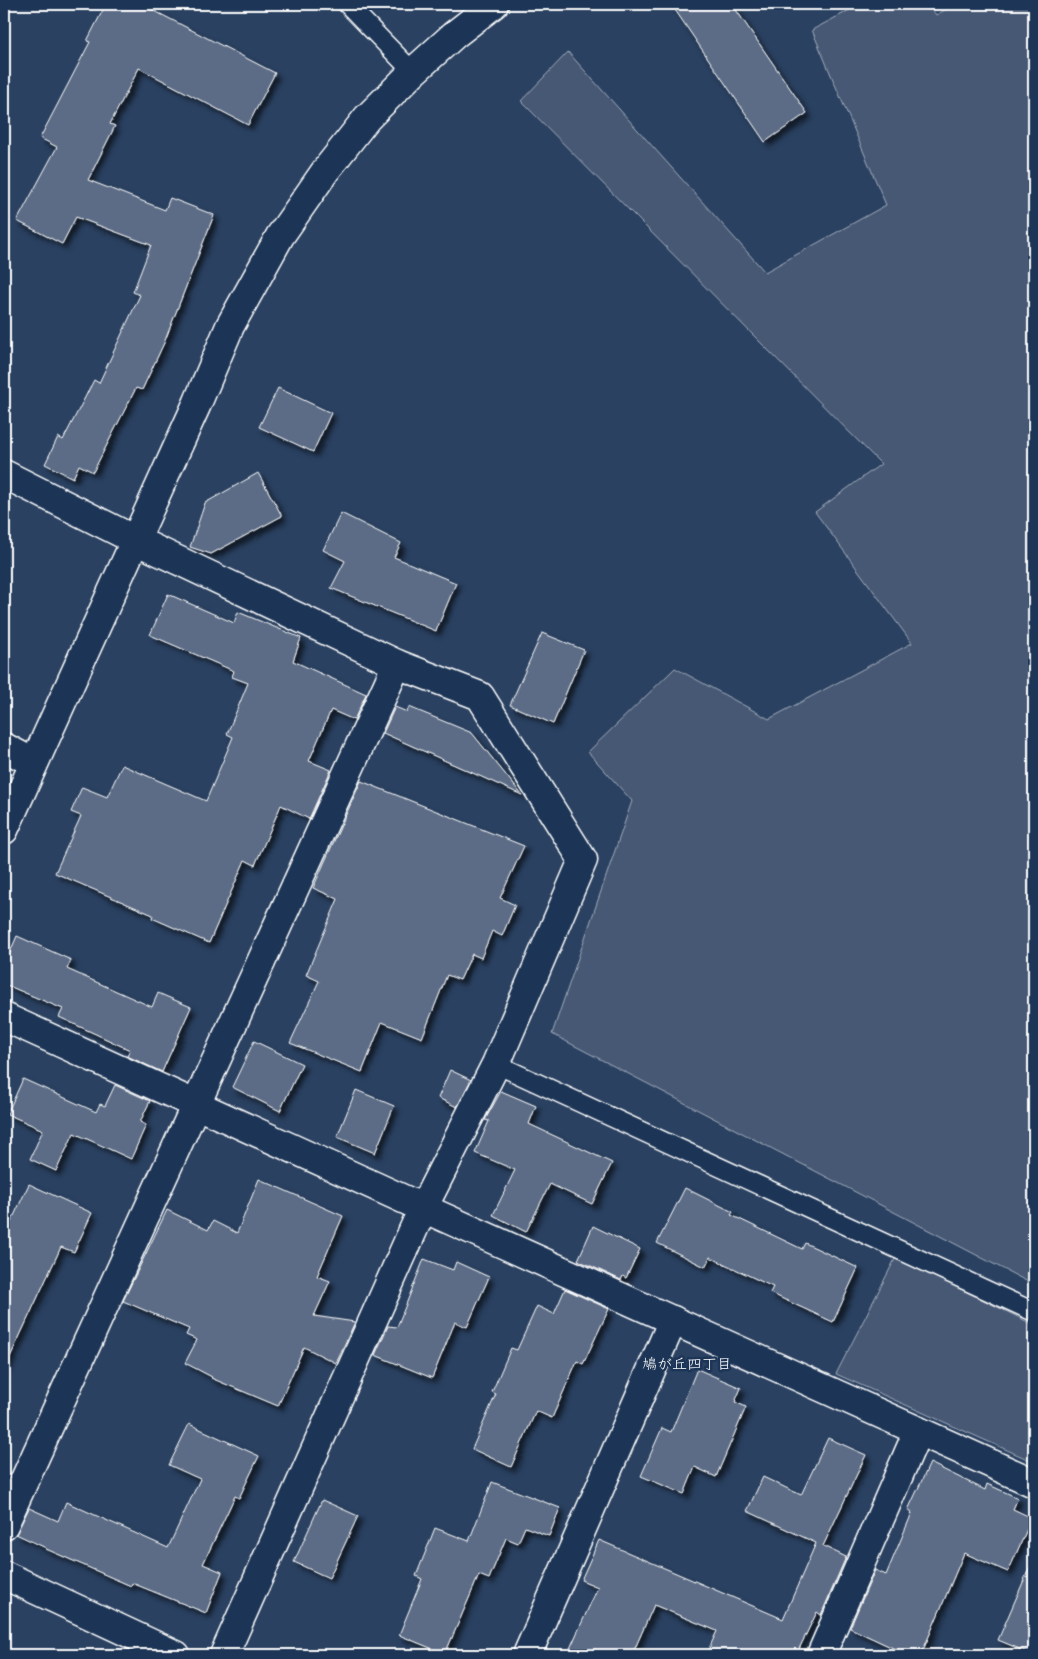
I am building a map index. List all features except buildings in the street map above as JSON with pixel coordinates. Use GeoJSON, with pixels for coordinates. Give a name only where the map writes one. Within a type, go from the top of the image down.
{"type":"FeatureCollection","features":[{"type":"Feature","properties":{"kind":"street"},"geometry":{"type":"LineString","coordinates":[[4,830],[197,404],[230,326],[280,236],[326,170],[367,118],[413,72],[454,35],[494,4]]}},
{"type":"Feature","properties":{"kind":"street"},"geometry":{"type":"LineString","coordinates":[[4,474],[135,540],[397,664],[480,696],[583,860],[496,1064],[423,1208],[224,1655]]}},
{"type":"Feature","properties":{"kind":"street"},"geometry":{"type":"LineString","coordinates":[[4,1525],[397,664]]}},
{"type":"Feature","properties":{"kind":"street"},"geometry":{"type":"LineString","coordinates":[[4,747],[34,763]]}},
{"type":"Feature","properties":{"kind":"street"},"geometry":{"type":"LineString","coordinates":[[4,1017],[1034,1484]]}},
{"type":"Feature","properties":{"kind":"street"},"geometry":{"type":"LineString","coordinates":[[527,1655],[673,1320]]}},
{"type":"Feature","properties":{"kind":"street"},"geometry":{"type":"LineString","coordinates":[[821,1655],[918,1431]]}},
{"type":"Feature","properties":{"kind":"street"},"geometry":{"type":"LineString","coordinates":[[4,1575],[176,1655]]}},
{"type":"Feature","properties":{"kind":"lane"},"geometry":{"type":"LineString","coordinates":[[346,4],[413,72]]}},
{"type":"Feature","properties":{"kind":"lane"},"geometry":{"type":"LineString","coordinates":[[496,1064],[1034,1312]]}},
{"type":"Feature","properties":{"kind":"shaded area"},"geometry":{"type":"Polygon","coordinates":[[[861,4],[928,4],[936,15],[955,4],[1034,4],[1034,1285],[552,1034],[632,801],[588,752],[675,668],[769,719],[912,643],[815,512],[881,464],[521,101],[568,52],[765,272],[886,205],[812,30],[861,4]]]}},
{"type":"Feature","properties":{"kind":"shaded area"},"geometry":{"type":"Polygon","coordinates":[[[896,1257],[1034,1325],[1034,1462],[836,1374],[896,1257]]]}},
{"type":"Feature","properties":{"kind":"district","name":"鳩が丘四丁目"},"geometry":{"type":"Point","coordinates":[687,1364]}}]}
